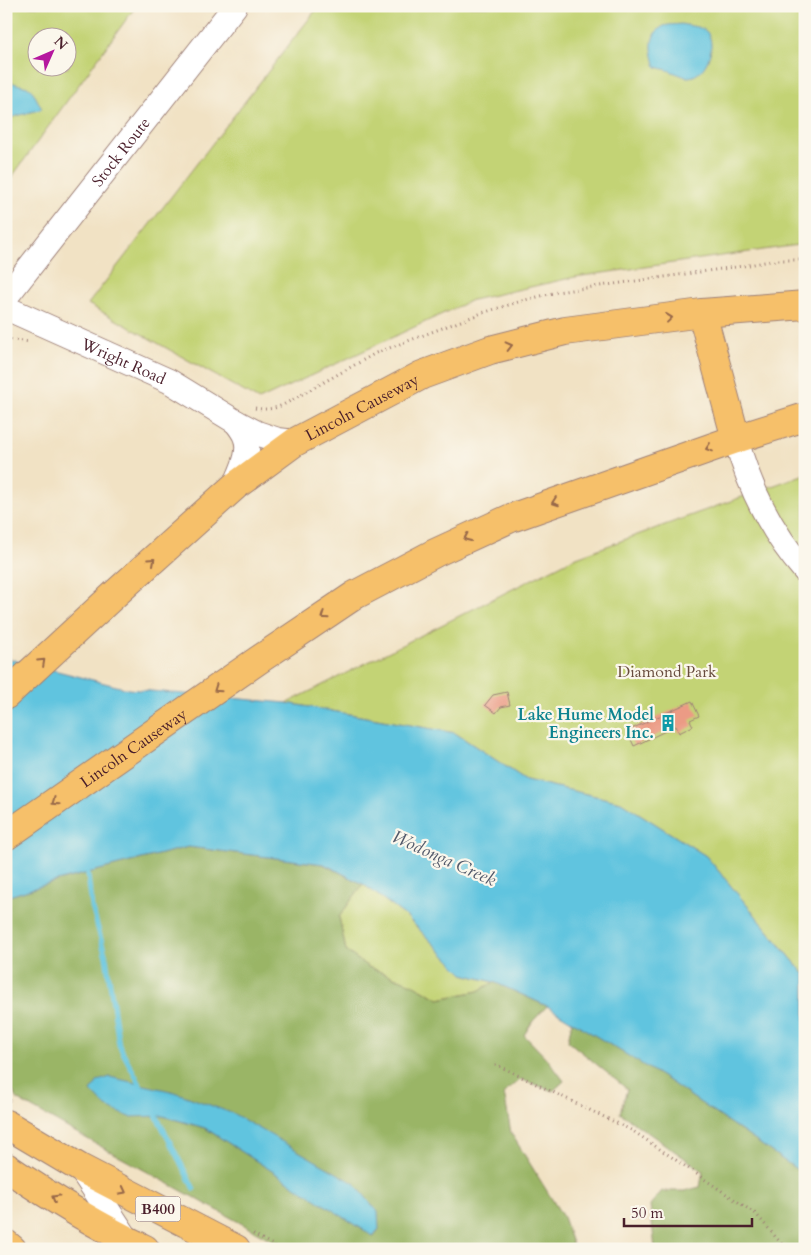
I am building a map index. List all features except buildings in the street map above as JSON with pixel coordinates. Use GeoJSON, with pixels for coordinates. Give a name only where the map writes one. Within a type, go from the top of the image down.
{"type":"FeatureCollection","features":[{"type":"Feature","properties":{"kind":"main road","name":"Lincoln Causeway"},"geometry":{"type":"LineString","coordinates":[[6,695],[235,486],[295,442],[422,375],[490,350],[565,331],[702,313],[805,306]]}},
{"type":"Feature","properties":{"kind":"main road"},"geometry":{"type":"LineString","coordinates":[[702,313],[736,439]]}},
{"type":"Feature","properties":{"kind":"main road","name":"Lincoln Causeway"},"geometry":{"type":"LineString","coordinates":[[6,836],[355,595],[435,553],[511,518],[736,439],[805,417]]}},
{"type":"Feature","properties":{"kind":"main road","name":"B400"},"geometry":{"type":"LineString","coordinates":[[6,1124],[80,1168],[236,1249]]}},
{"type":"Feature","properties":{"kind":"main road","name":"B400"},"geometry":{"type":"LineString","coordinates":[[6,1167],[52,1197],[135,1246]]}},
{"type":"Feature","properties":{"kind":"main road"},"geometry":{"type":"LineString","coordinates":[[6,1244],[12,1249]]}},
{"type":"Feature","properties":{"kind":"street","name":"Stock Route"},"geometry":{"type":"LineString","coordinates":[[6,297],[235,6]]}},
{"type":"Feature","properties":{"kind":"street","name":"Wright Road"},"geometry":{"type":"LineString","coordinates":[[6,308],[169,381],[223,412],[244,414],[268,437],[295,442]]}},
{"type":"Feature","properties":{"kind":"street","name":"Wright Road"},"geometry":{"type":"LineString","coordinates":[[235,486],[247,456],[248,446],[245,436],[244,414]]}},
{"type":"Feature","properties":{"kind":"street"},"geometry":{"type":"LineString","coordinates":[[736,439],[741,457],[765,514],[784,544],[805,571]]}},
{"type":"Feature","properties":{"kind":"street"},"geometry":{"type":"LineString","coordinates":[[80,1168],[135,1246]]}},
{"type":"Feature","properties":{"kind":"path"},"geometry":{"type":"LineString","coordinates":[[244,414],[283,405],[376,353],[482,313],[525,300],[557,292],[776,260],[805,260]]}},
{"type":"Feature","properties":{"kind":"path"},"geometry":{"type":"LineString","coordinates":[[6,339],[33,342]]}},
{"type":"Feature","properties":{"kind":"path"},"geometry":{"type":"LineString","coordinates":[[495,1064],[633,1131],[756,1214],[786,1249]]}},
{"type":"Feature","properties":{"kind":"green space"},"geometry":{"type":"Polygon","coordinates":[[[6,6],[136,6],[6,185],[6,6]]]}},
{"type":"Feature","properties":{"kind":"green space"},"geometry":{"type":"Polygon","coordinates":[[[319,6],[784,6],[805,19],[805,244],[575,277],[472,300],[259,400],[88,304],[319,6]]]}},
{"type":"Feature","properties":{"kind":"green space","name":"Diamond Park"},"geometry":{"type":"Polygon","coordinates":[[[805,474],[805,975],[706,856],[621,802],[526,780],[455,733],[287,703],[574,558],[805,474]]]}},
{"type":"Feature","properties":{"kind":"green space"},"geometry":{"type":"Polygon","coordinates":[[[188,847],[323,864],[363,884],[339,917],[346,951],[368,967],[414,985],[439,999],[478,991],[494,982],[547,1006],[533,1021],[524,1035],[549,1061],[564,1081],[553,1091],[520,1079],[504,1093],[511,1133],[563,1217],[574,1249],[288,1249],[18,1100],[6,1079],[6,897],[57,881],[188,847]],[[234,1114],[163,1116],[205,1128],[374,1236],[379,1229],[234,1114]]]}},
{"type":"Feature","properties":{"kind":"green space"},"geometry":{"type":"Polygon","coordinates":[[[363,884],[407,917],[463,974],[494,982],[478,991],[439,999],[414,985],[368,967],[346,951],[339,917],[363,884]]]}},
{"type":"Feature","properties":{"kind":"green space"},"geometry":{"type":"Polygon","coordinates":[[[572,1021],[666,1079],[805,1175],[805,1249],[655,1249],[650,1205],[662,1191],[684,1191],[700,1187],[703,1171],[620,1113],[627,1089],[568,1041],[572,1021]]]}},
{"type":"Feature","properties":{"kind":"water"},"geometry":{"type":"Polygon","coordinates":[[[681,24],[702,28],[710,38],[711,45],[708,61],[699,73],[693,76],[686,77],[656,67],[653,57],[652,40],[657,31],[666,25],[681,24]]]}},
{"type":"Feature","properties":{"kind":"water"},"geometry":{"type":"Polygon","coordinates":[[[6,81],[31,88],[42,109],[6,119],[6,81]]]}},
{"type":"Feature","properties":{"kind":"water","name":"Wodonga Creek"},"geometry":{"type":"Polygon","coordinates":[[[6,658],[128,689],[287,703],[455,733],[526,780],[621,802],[706,856],[805,975],[805,1175],[666,1079],[547,1006],[494,982],[463,974],[407,917],[363,884],[324,864],[188,847],[57,881],[6,897],[6,658]]]}},
{"type":"Feature","properties":{"kind":"water"},"geometry":{"type":"Polygon","coordinates":[[[110,1077],[175,1092],[234,1114],[354,1183],[378,1212],[379,1229],[373,1236],[205,1128],[163,1116],[130,1117],[106,1107],[91,1091],[98,1081],[110,1077]]]}},
{"type":"Feature","properties":{"kind":"waterway"},"geometry":{"type":"LineString","coordinates":[[87,868],[92,907],[106,957],[119,1045],[142,1088]]}},
{"type":"Feature","properties":{"kind":"waterway"},"geometry":{"type":"LineString","coordinates":[[154,1111],[194,1189]]}},
{"type":"Feature","properties":{"kind":"place","name":"Lake Hume Model Engineers Inc."},"geometry":{"type":"Point","coordinates":[668,723]}}]}
